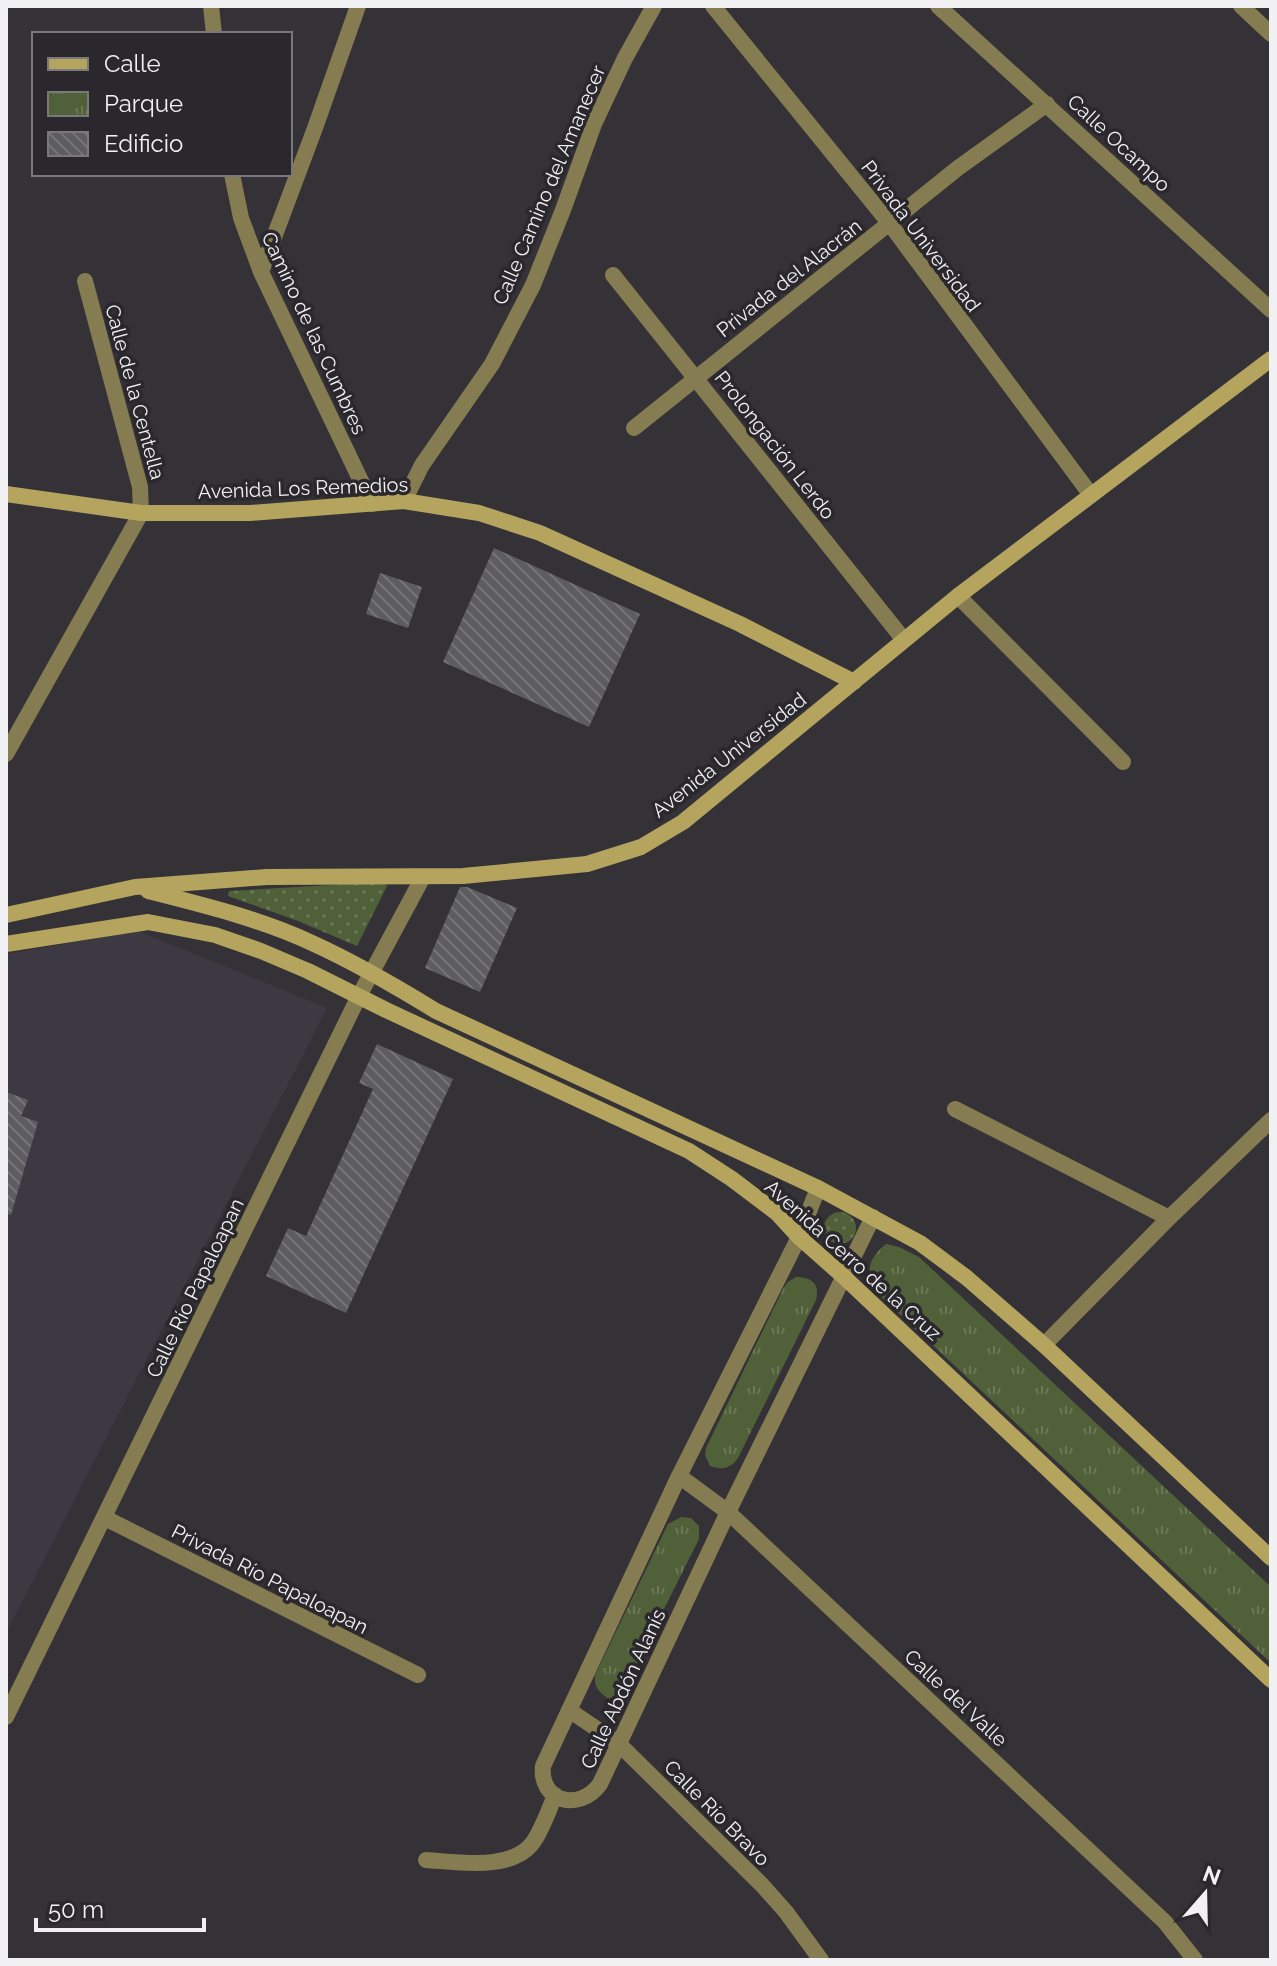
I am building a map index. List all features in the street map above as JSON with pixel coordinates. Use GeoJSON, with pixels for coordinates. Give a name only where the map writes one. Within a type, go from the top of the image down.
{"type":"FeatureCollection","features":[{"type":"Feature","properties":{"kind":"street"},"geometry":{"type":"LineString","coordinates":[[211,6],[214,32]]}},
{"type":"Feature","properties":{"kind":"street"},"geometry":{"type":"LineString","coordinates":[[261,272],[358,6]]}},
{"type":"Feature","properties":{"kind":"street","name":"Calle Camino del Amanecer"},"geometry":{"type":"LineString","coordinates":[[404,501],[422,465],[492,364],[526,298],[563,210],[594,124],[654,6]]}},
{"type":"Feature","properties":{"kind":"street","name":"Privada Universidad"},"geometry":{"type":"LineString","coordinates":[[713,6],[890,224],[1091,495]]}},
{"type":"Feature","properties":{"kind":"street","name":"Calle Ocampo"},"geometry":{"type":"LineString","coordinates":[[938,6],[1271,310]]}},
{"type":"Feature","properties":{"kind":"street"},"geometry":{"type":"LineString","coordinates":[[1241,6],[1271,34]]}},
{"type":"Feature","properties":{"kind":"street","name":"Privada del Alacrán"},"geometry":{"type":"LineString","coordinates":[[634,428],[958,168],[1047,104]]}},
{"type":"Feature","properties":{"kind":"street","name":"Camino de las Cumbres"},"geometry":{"type":"LineString","coordinates":[[232,176],[241,218],[261,272],[372,504]]}},
{"type":"Feature","properties":{"kind":"street","name":"Prolongación Lerdo"},"geometry":{"type":"LineString","coordinates":[[613,275],[904,640]]}},
{"type":"Feature","properties":{"kind":"street","name":"Calle de la Centella"},"geometry":{"type":"LineString","coordinates":[[85,281],[140,487],[141,513]]}},
{"type":"Feature","properties":{"kind":"street","name":"Avenida Universidad"},"geometry":{"type":"LineString","coordinates":[[6,915],[135,887],[267,877],[463,876],[587,864],[641,847],[683,822],[958,596],[1271,359]]}},
{"type":"Feature","properties":{"kind":"street","name":"Avenida Los Remedios"},"geometry":{"type":"LineString","coordinates":[[6,494],[141,513],[250,513],[404,501],[479,513],[540,533],[740,624],[854,682]]}},
{"type":"Feature","properties":{"kind":"street"},"geometry":{"type":"LineString","coordinates":[[6,754],[141,513]]}},
{"type":"Feature","properties":{"kind":"street"},"geometry":{"type":"LineString","coordinates":[[958,596],[1123,762]]}},
{"type":"Feature","properties":{"kind":"street","name":"Calle Río Papaloapan"},"geometry":{"type":"LineString","coordinates":[[6,1717],[359,996],[423,877]]}},
{"type":"Feature","properties":{"kind":"street","name":"Avenida Cerro de la Cruz"},"geometry":{"type":"LineString","coordinates":[[135,887],[220,910],[311,942],[436,1011],[818,1188],[920,1243],[967,1278],[1044,1345],[1271,1558]]}},
{"type":"Feature","properties":{"kind":"street","name":"Avenida Cerro de la Cruz"},"geometry":{"type":"LineString","coordinates":[[6,944],[148,922],[215,935],[308,971],[689,1151],[777,1213],[1271,1680]]}},
{"type":"Feature","properties":{"kind":"street"},"geometry":{"type":"LineString","coordinates":[[955,1109],[1169,1218]]}},
{"type":"Feature","properties":{"kind":"street"},"geometry":{"type":"LineString","coordinates":[[1044,1345],[1271,1120]]}},
{"type":"Feature","properties":{"kind":"street","name":"Calle Abdón Alanís"},"geometry":{"type":"LineString","coordinates":[[818,1188],[799,1237],[679,1476],[542,1771],[555,1795],[572,1801],[582,1800],[589,1797],[600,1784],[728,1512],[873,1217]]}},
{"type":"Feature","properties":{"kind":"street","name":"Calle del Valle"},"geometry":{"type":"LineString","coordinates":[[679,1476],[728,1512],[1165,1922],[1195,1960]]}},
{"type":"Feature","properties":{"kind":"street","name":"Privada Río Papaloapan"},"geometry":{"type":"LineString","coordinates":[[105,1518],[418,1675]]}},
{"type":"Feature","properties":{"kind":"street","name":"Calle Río Bravo"},"geometry":{"type":"LineString","coordinates":[[569,1710],[619,1744],[762,1885],[821,1960]]}},
{"type":"Feature","properties":{"kind":"street"},"geometry":{"type":"LineString","coordinates":[[426,1860],[480,1863],[515,1857],[532,1845],[555,1795]]}},
{"type":"Feature","properties":{"kind":"shaded area"},"geometry":{"type":"Polygon","coordinates":[[[138,931],[327,1008],[6,1633],[6,954],[138,931]]]}},
{"type":"Feature","properties":{"kind":"green space"},"geometry":{"type":"Polygon","coordinates":[[[384,882],[387,886],[357,946],[228,896],[229,891],[384,882]]]}},
{"type":"Feature","properties":{"kind":"green space"},"geometry":{"type":"Polygon","coordinates":[[[840,1212],[851,1217],[856,1228],[851,1239],[840,1244],[829,1239],[824,1228],[829,1217],[840,1212]]]}},
{"type":"Feature","properties":{"kind":"green space"},"geometry":{"type":"Polygon","coordinates":[[[886,1244],[919,1257],[1271,1587],[1271,1663],[872,1288],[871,1263],[886,1244]]]}},
{"type":"Feature","properties":{"kind":"green space"},"geometry":{"type":"Polygon","coordinates":[[[796,1277],[814,1282],[816,1300],[738,1458],[726,1468],[710,1466],[705,1455],[706,1448],[784,1287],[796,1277]]]}},
{"type":"Feature","properties":{"kind":"green space"},"geometry":{"type":"Polygon","coordinates":[[[681,1517],[691,1518],[699,1526],[699,1539],[624,1689],[616,1698],[607,1698],[597,1688],[595,1675],[668,1524],[681,1517]]]}},
{"type":"Feature","properties":{"kind":"building"},"geometry":{"type":"Polygon","coordinates":[[[494,548],[640,614],[589,727],[443,662],[494,548]]]}},
{"type":"Feature","properties":{"kind":"building"},"geometry":{"type":"Polygon","coordinates":[[[380,573],[422,587],[408,628],[366,614],[380,573]]]}},
{"type":"Feature","properties":{"kind":"building"},"geometry":{"type":"Polygon","coordinates":[[[460,887],[467,887],[517,908],[480,992],[425,968],[460,887]]]}},
{"type":"Feature","properties":{"kind":"building"},"geometry":{"type":"Polygon","coordinates":[[[377,1044],[453,1079],[346,1313],[266,1276],[288,1228],[306,1236],[373,1089],[359,1083],[377,1044]]]}},
{"type":"Feature","properties":{"kind":"building"},"geometry":{"type":"Polygon","coordinates":[[[6,1092],[28,1100],[21,1116],[38,1122],[11,1215],[6,1214],[6,1092]]]}}]}
